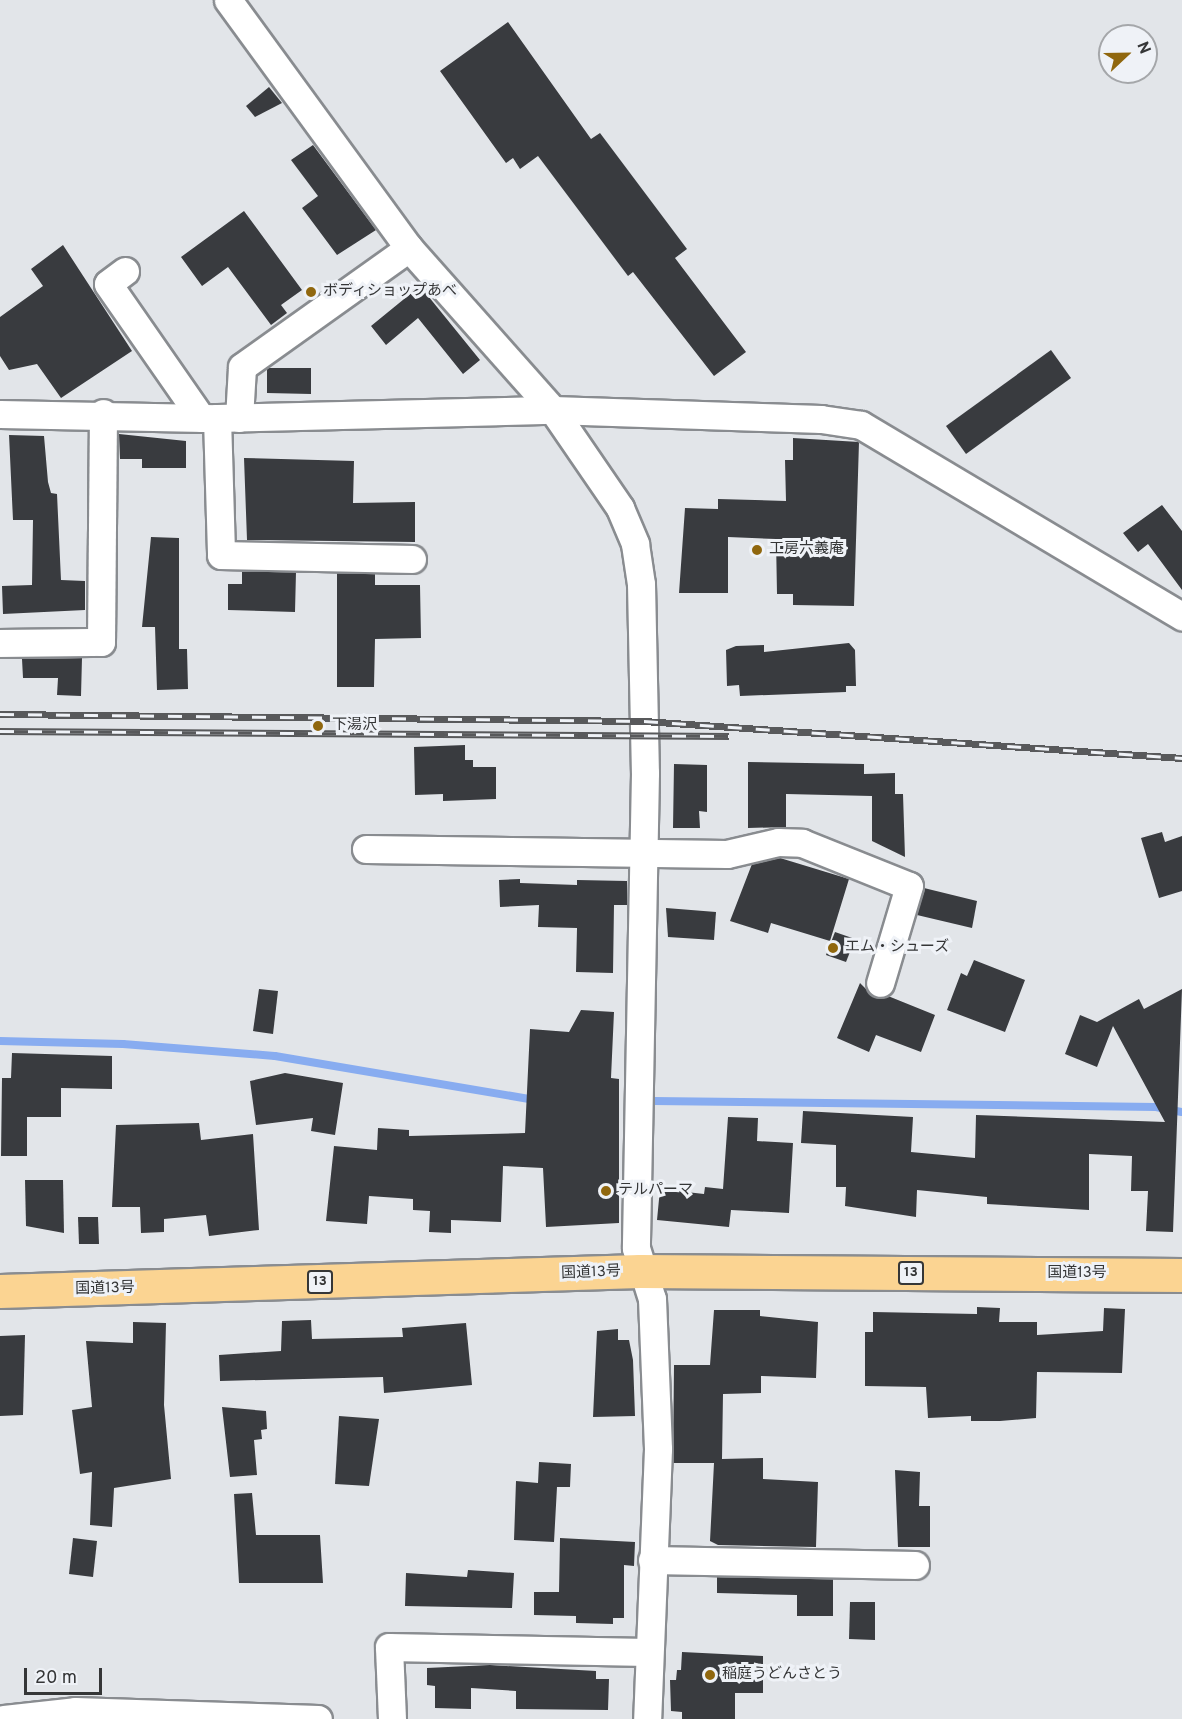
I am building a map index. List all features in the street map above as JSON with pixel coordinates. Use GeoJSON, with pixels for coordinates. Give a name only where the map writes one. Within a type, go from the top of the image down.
{"type":"FeatureCollection","features":[{"type":"Feature","properties":{"kind":"highway","name":"国道13号"},"geometry":{"type":"LineString","coordinates":[[0,1291],[640,1271],[1182,1275]]}},
{"type":"Feature","properties":{"kind":"street"},"geometry":{"type":"LineString","coordinates":[[228,0],[409,248],[553,410],[620,508],[635,544],[641,584],[644,853],[636,1248],[640,1271],[652,1299],[658,1449],[647,1652],[647,1719]]}},
{"type":"Feature","properties":{"kind":"street"},"geometry":{"type":"LineString","coordinates":[[409,248],[242,367],[219,418],[220,555],[412,559]]}},
{"type":"Feature","properties":{"kind":"street"},"geometry":{"type":"LineString","coordinates":[[125,271],[108,284],[219,418]]}},
{"type":"Feature","properties":{"kind":"street"},"geometry":{"type":"LineString","coordinates":[[0,414],[103,412],[219,418],[553,410],[821,419],[861,425],[1182,616]]}},
{"type":"Feature","properties":{"kind":"street"},"geometry":{"type":"LineString","coordinates":[[0,643],[100,642],[103,412]]}},
{"type":"Feature","properties":{"kind":"street"},"geometry":{"type":"LineString","coordinates":[[366,849],[727,854],[778,842],[802,843],[909,886],[880,983]]}},
{"type":"Feature","properties":{"kind":"street"},"geometry":{"type":"LineString","coordinates":[[652,1560],[915,1565]]}},
{"type":"Feature","properties":{"kind":"street"},"geometry":{"type":"LineString","coordinates":[[392,1719],[389,1647],[647,1652]]}},
{"type":"Feature","properties":{"kind":"street"},"geometry":{"type":"LineString","coordinates":[[4,1719],[75,1711],[318,1719]]}},
{"type":"Feature","properties":{"kind":"building"},"geometry":{"type":"Polygon","coordinates":[[[508,22],[591,139],[600,133],[687,249],[675,258],[746,352],[714,376],[633,272],[628,276],[538,156],[520,169],[513,158],[506,163],[440,71],[508,22]]]}},
{"type":"Feature","properties":{"kind":"building"},"geometry":{"type":"Polygon","coordinates":[[[269,87],[282,103],[255,117],[246,106],[269,87]]]}},
{"type":"Feature","properties":{"kind":"building"},"geometry":{"type":"Polygon","coordinates":[[[313,145],[376,230],[337,255],[302,208],[318,196],[291,160],[313,145]]]}},
{"type":"Feature","properties":{"kind":"building"},"geometry":{"type":"Polygon","coordinates":[[[244,211],[302,290],[281,305],[287,313],[271,325],[228,267],[202,286],[181,257],[244,211]]]}},
{"type":"Feature","properties":{"kind":"building"},"geometry":{"type":"Polygon","coordinates":[[[63,245],[132,351],[61,398],[37,364],[9,370],[0,356],[0,317],[43,286],[31,269],[63,245]]]}},
{"type":"Feature","properties":{"kind":"building"},"geometry":{"type":"Polygon","coordinates":[[[420,286],[480,360],[463,374],[418,318],[386,345],[371,326],[420,286]]]}},
{"type":"Feature","properties":{"kind":"building"},"geometry":{"type":"Polygon","coordinates":[[[1051,350],[1071,378],[966,454],[946,426],[1051,350]]]}},
{"type":"Feature","properties":{"kind":"building"},"geometry":{"type":"Polygon","coordinates":[[[267,368],[311,368],[311,394],[267,393],[267,368]]]}},
{"type":"Feature","properties":{"kind":"building"},"geometry":{"type":"Polygon","coordinates":[[[119,434],[186,441],[186,468],[142,468],[142,459],[120,459],[119,434]]]}},
{"type":"Feature","properties":{"kind":"building"},"geometry":{"type":"Polygon","coordinates":[[[9,435],[44,436],[48,482],[51,493],[57,494],[61,580],[85,581],[85,610],[3,614],[2,586],[32,585],[33,520],[13,520],[9,435]]]}},
{"type":"Feature","properties":{"kind":"building"},"geometry":{"type":"Polygon","coordinates":[[[793,438],[859,442],[854,606],[793,605],[793,594],[777,594],[776,539],[728,537],[728,593],[679,593],[685,508],[718,509],[718,499],[786,501],[785,460],[793,460],[793,438]]]}},
{"type":"Feature","properties":{"kind":"building"},"geometry":{"type":"Polygon","coordinates":[[[244,458],[354,461],[353,503],[415,502],[415,542],[247,540],[244,458]]]}},
{"type":"Feature","properties":{"kind":"building"},"geometry":{"type":"Polygon","coordinates":[[[1162,505],[1182,531],[1182,590],[1148,544],[1138,552],[1123,533],[1162,505]]]}},
{"type":"Feature","properties":{"kind":"building"},"geometry":{"type":"Polygon","coordinates":[[[151,537],[179,538],[179,649],[187,649],[188,689],[157,690],[155,627],[142,627],[151,537]]]}},
{"type":"Feature","properties":{"kind":"building"},"geometry":{"type":"Polygon","coordinates":[[[242,572],[296,572],[295,612],[228,610],[228,584],[242,584],[242,572]]]}},
{"type":"Feature","properties":{"kind":"building"},"geometry":{"type":"Polygon","coordinates":[[[337,573],[375,574],[375,585],[420,585],[421,638],[375,639],[374,687],[337,687],[337,573]]]}},
{"type":"Feature","properties":{"kind":"building"},"geometry":{"type":"Polygon","coordinates":[[[849,643],[855,650],[856,686],[846,686],[846,692],[740,696],[739,685],[727,686],[726,650],[736,646],[764,645],[764,652],[849,643]]]}},
{"type":"Feature","properties":{"kind":"building"},"geometry":{"type":"Polygon","coordinates":[[[82,658],[81,696],[57,695],[58,678],[23,678],[22,659],[82,658]]]}},
{"type":"Feature","properties":{"kind":"building"},"geometry":{"type":"Polygon","coordinates":[[[465,745],[465,760],[473,760],[473,767],[496,767],[496,799],[443,801],[443,794],[415,795],[414,747],[465,745]]]}},
{"type":"Feature","properties":{"kind":"building"},"geometry":{"type":"Polygon","coordinates":[[[748,762],[864,764],[864,774],[895,773],[895,794],[903,794],[905,857],[872,841],[872,796],[786,794],[786,827],[748,828],[748,762]]]}},
{"type":"Feature","properties":{"kind":"building"},"geometry":{"type":"Polygon","coordinates":[[[674,764],[707,765],[707,812],[699,811],[700,828],[673,828],[674,764]]]}},
{"type":"Feature","properties":{"kind":"building"},"geometry":{"type":"Polygon","coordinates":[[[1162,832],[1165,842],[1182,836],[1182,891],[1159,898],[1141,838],[1162,832]]]}},
{"type":"Feature","properties":{"kind":"building"},"geometry":{"type":"Polygon","coordinates":[[[780,858],[849,879],[830,941],[771,923],[768,933],[730,921],[752,864],[780,858]]]}},
{"type":"Feature","properties":{"kind":"building"},"geometry":{"type":"Polygon","coordinates":[[[520,879],[520,883],[577,885],[577,880],[627,881],[627,905],[614,905],[613,973],[576,972],[577,928],[538,927],[539,905],[500,907],[499,880],[520,879]]]}},
{"type":"Feature","properties":{"kind":"building"},"geometry":{"type":"Polygon","coordinates":[[[924,888],[977,901],[972,928],[917,915],[924,888]]]}},
{"type":"Feature","properties":{"kind":"building"},"geometry":{"type":"Polygon","coordinates":[[[666,908],[716,912],[714,940],[668,937],[666,908]]]}},
{"type":"Feature","properties":{"kind":"building"},"geometry":{"type":"Polygon","coordinates":[[[835,932],[855,939],[846,962],[826,955],[835,932]]]}},
{"type":"Feature","properties":{"kind":"building"},"geometry":{"type":"Polygon","coordinates":[[[974,960],[1025,980],[1005,1032],[947,1010],[961,973],[967,976],[974,960]]]}},
{"type":"Feature","properties":{"kind":"building"},"geometry":{"type":"Polygon","coordinates":[[[860,983],[875,998],[888,996],[935,1015],[921,1052],[876,1035],[869,1052],[837,1038],[860,983]]]}},
{"type":"Feature","properties":{"kind":"building"},"geometry":{"type":"Polygon","coordinates":[[[259,989],[278,991],[273,1034],[253,1031],[259,989]]]}},
{"type":"Feature","properties":{"kind":"building"},"geometry":{"type":"Polygon","coordinates":[[[1182,989],[1173,1232],[1146,1231],[1148,1191],[1131,1191],[1132,1156],[1089,1154],[1089,1210],[987,1204],[987,1197],[917,1190],[916,1217],[845,1206],[846,1187],[836,1187],[836,1145],[801,1143],[803,1111],[913,1117],[911,1152],[975,1158],[976,1115],[1165,1122],[1113,1026],[1097,1067],[1065,1054],[1080,1015],[1097,1022],[1139,999],[1144,1009],[1182,989]]]}},
{"type":"Feature","properties":{"kind":"building"},"geometry":{"type":"Polygon","coordinates":[[[581,1010],[614,1012],[611,1078],[619,1079],[619,1223],[546,1227],[543,1168],[503,1166],[501,1222],[451,1220],[451,1233],[429,1232],[430,1211],[413,1210],[413,1199],[369,1196],[367,1224],[326,1221],[334,1146],[377,1150],[378,1128],[409,1130],[409,1136],[525,1133],[530,1029],[569,1032],[581,1010]]]}},
{"type":"Feature","properties":{"kind":"building"},"geometry":{"type":"Polygon","coordinates":[[[12,1053],[112,1056],[112,1089],[61,1088],[61,1117],[27,1117],[27,1156],[1,1156],[2,1078],[11,1078],[12,1053]]]}},
{"type":"Feature","properties":{"kind":"building"},"geometry":{"type":"Polygon","coordinates":[[[285,1073],[343,1083],[335,1135],[311,1131],[313,1118],[256,1125],[250,1081],[285,1073]]]}},
{"type":"Feature","properties":{"kind":"building"},"geometry":{"type":"Polygon","coordinates":[[[728,1117],[758,1118],[757,1141],[793,1143],[789,1213],[731,1210],[729,1227],[657,1220],[660,1189],[704,1194],[705,1187],[723,1189],[728,1117]]]}},
{"type":"Feature","properties":{"kind":"building"},"geometry":{"type":"Polygon","coordinates":[[[199,1123],[201,1140],[253,1134],[259,1230],[209,1236],[206,1215],[164,1219],[164,1232],[141,1233],[140,1207],[112,1207],[116,1125],[199,1123]]]}},
{"type":"Feature","properties":{"kind":"building"},"geometry":{"type":"Polygon","coordinates":[[[25,1180],[63,1180],[64,1233],[26,1226],[25,1180]]]}},
{"type":"Feature","properties":{"kind":"building"},"geometry":{"type":"Polygon","coordinates":[[[78,1217],[98,1217],[99,1244],[79,1244],[78,1217]]]}},
{"type":"Feature","properties":{"kind":"building"},"geometry":{"type":"Polygon","coordinates":[[[977,1307],[1000,1308],[999,1322],[1037,1322],[1037,1335],[1103,1331],[1104,1308],[1125,1309],[1122,1373],[1037,1372],[1036,1418],[1000,1421],[971,1421],[971,1416],[928,1418],[926,1387],[865,1386],[865,1332],[873,1332],[873,1312],[977,1314],[977,1307]]]}},
{"type":"Feature","properties":{"kind":"building"},"geometry":{"type":"Polygon","coordinates":[[[714,1310],[760,1310],[760,1316],[818,1322],[816,1378],[761,1376],[761,1393],[723,1394],[722,1459],[763,1458],[763,1479],[818,1482],[816,1547],[718,1545],[710,1541],[714,1463],[673,1463],[674,1365],[710,1365],[714,1310]]]}},
{"type":"Feature","properties":{"kind":"building"},"geometry":{"type":"Polygon","coordinates":[[[311,1320],[312,1339],[403,1337],[402,1328],[466,1323],[472,1385],[384,1393],[383,1377],[220,1381],[219,1355],[281,1351],[282,1321],[311,1320]]]}},
{"type":"Feature","properties":{"kind":"building"},"geometry":{"type":"Polygon","coordinates":[[[133,1322],[166,1323],[164,1405],[171,1479],[114,1488],[112,1527],[90,1525],[92,1472],[80,1474],[72,1410],[92,1407],[86,1341],[133,1343],[133,1322]]]}},
{"type":"Feature","properties":{"kind":"building"},"geometry":{"type":"Polygon","coordinates":[[[618,1329],[618,1340],[629,1340],[633,1360],[635,1416],[593,1417],[597,1331],[618,1329]]]}},
{"type":"Feature","properties":{"kind":"building"},"geometry":{"type":"Polygon","coordinates":[[[25,1335],[23,1415],[0,1416],[0,1336],[25,1335]]]}},
{"type":"Feature","properties":{"kind":"building"},"geometry":{"type":"Polygon","coordinates":[[[222,1407],[266,1411],[267,1429],[261,1430],[262,1439],[254,1440],[257,1475],[230,1477],[222,1407]]]}},
{"type":"Feature","properties":{"kind":"building"},"geometry":{"type":"Polygon","coordinates":[[[339,1416],[379,1419],[369,1486],[335,1484],[339,1416]]]}},
{"type":"Feature","properties":{"kind":"building"},"geometry":{"type":"Polygon","coordinates":[[[539,1462],[571,1464],[570,1487],[557,1487],[554,1542],[514,1540],[516,1481],[538,1483],[539,1462]]]}},
{"type":"Feature","properties":{"kind":"building"},"geometry":{"type":"Polygon","coordinates":[[[895,1470],[920,1472],[919,1506],[930,1506],[930,1547],[898,1547],[895,1470]]]}},
{"type":"Feature","properties":{"kind":"building"},"geometry":{"type":"Polygon","coordinates":[[[252,1493],[256,1535],[320,1535],[323,1583],[239,1583],[234,1494],[252,1493]]]}},
{"type":"Feature","properties":{"kind":"building"},"geometry":{"type":"Polygon","coordinates":[[[73,1538],[97,1541],[93,1577],[69,1574],[73,1538]]]}},
{"type":"Feature","properties":{"kind":"building"},"geometry":{"type":"Polygon","coordinates":[[[560,1538],[635,1542],[634,1566],[624,1565],[624,1618],[613,1618],[613,1624],[576,1623],[576,1616],[534,1615],[534,1592],[559,1592],[560,1538]]]}},
{"type":"Feature","properties":{"kind":"building"},"geometry":{"type":"Polygon","coordinates":[[[468,1570],[514,1573],[512,1608],[405,1606],[406,1573],[467,1577],[468,1570]]]}},
{"type":"Feature","properties":{"kind":"building"},"geometry":{"type":"Polygon","coordinates":[[[717,1577],[833,1579],[833,1616],[797,1616],[797,1595],[717,1593],[717,1577]]]}},
{"type":"Feature","properties":{"kind":"building"},"geometry":{"type":"Polygon","coordinates":[[[850,1602],[875,1602],[875,1640],[849,1639],[850,1602]]]}},
{"type":"Feature","properties":{"kind":"building"},"geometry":{"type":"Polygon","coordinates":[[[682,1652],[763,1656],[763,1693],[735,1693],[735,1719],[682,1719],[682,1712],[671,1711],[670,1680],[676,1680],[677,1670],[681,1670],[682,1652]]]}},
{"type":"Feature","properties":{"kind":"building"},"geometry":{"type":"Polygon","coordinates":[[[490,1665],[596,1671],[596,1679],[609,1679],[608,1710],[516,1709],[516,1691],[471,1688],[471,1709],[435,1708],[435,1686],[427,1685],[427,1668],[490,1665]]]}},
{"type":"Feature","properties":{"kind":"waterway"},"geometry":{"type":"LineString","coordinates":[[0,1041],[123,1044],[275,1056],[536,1100]]}},
{"type":"Feature","properties":{"kind":"waterway"},"geometry":{"type":"LineString","coordinates":[[653,1101],[1156,1107],[1182,1112]]}},
{"type":"Feature","properties":{"kind":"railway"},"geometry":{"type":"LineString","coordinates":[[0,714],[644,721],[1182,758]]}},
{"type":"Feature","properties":{"kind":"railway"},"geometry":{"type":"LineString","coordinates":[[0,731],[729,736]]}},
{"type":"Feature","properties":{"kind":"place","name":"ボディショップあべ"},"geometry":{"type":"Point","coordinates":[311,292]}},
{"type":"Feature","properties":{"kind":"place","name":"工房六義庵"},"geometry":{"type":"Point","coordinates":[757,550]}},
{"type":"Feature","properties":{"kind":"place","name":"下湯沢"},"geometry":{"type":"Point","coordinates":[318,726]}},
{"type":"Feature","properties":{"kind":"place","name":"エム・シューズ"},"geometry":{"type":"Point","coordinates":[833,948]}},
{"type":"Feature","properties":{"kind":"place","name":"テルパーマ"},"geometry":{"type":"Point","coordinates":[606,1191]}},
{"type":"Feature","properties":{"kind":"place","name":"稲庭うどんさとう"},"geometry":{"type":"Point","coordinates":[710,1675]}}]}
